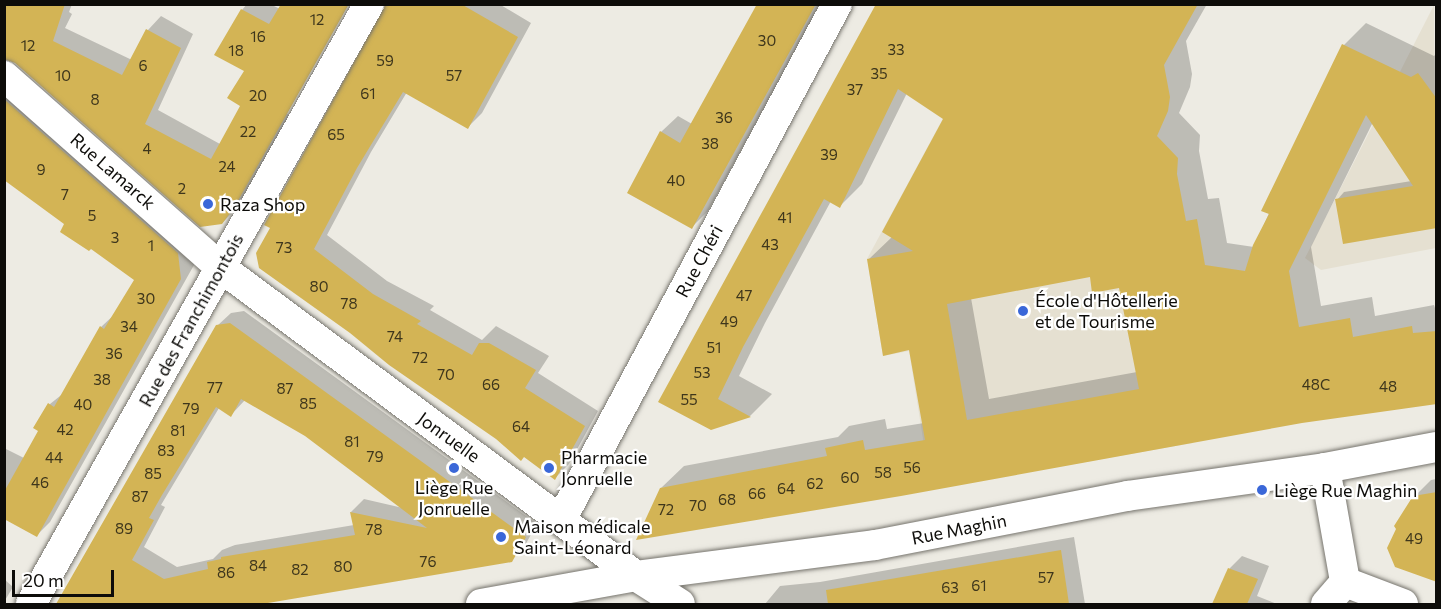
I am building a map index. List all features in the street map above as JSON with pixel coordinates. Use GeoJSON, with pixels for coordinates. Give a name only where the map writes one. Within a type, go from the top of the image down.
{"type":"FeatureCollection","features":[{"type":"Feature","properties":{"kind":"street","name":"Rue des Franchimontois"},"geometry":{"type":"LineString","coordinates":[[31,604],[369,4]]}},
{"type":"Feature","properties":{"kind":"street","name":"Rue Chéri"},"geometry":{"type":"LineString","coordinates":[[562,518],[837,4]]}},
{"type":"Feature","properties":{"kind":"street","name":"Rue Lamarck"},"geometry":{"type":"LineString","coordinates":[[4,76],[220,267]]}},
{"type":"Feature","properties":{"kind":"street","name":"Jonruelle"},"geometry":{"type":"LineString","coordinates":[[220,267],[333,353],[562,518],[636,576],[680,604]]}},
{"type":"Feature","properties":{"kind":"street","name":"Rue Maghin"},"geometry":{"type":"LineString","coordinates":[[481,604],[636,576],[874,545],[1127,496],[1325,468],[1437,447]]}},
{"type":"Feature","properties":{"kind":"street"},"geometry":{"type":"LineString","coordinates":[[1325,468],[1345,582]]}},
{"type":"Feature","properties":{"kind":"street"},"geometry":{"type":"LineString","coordinates":[[1326,604],[1345,582]]}},
{"type":"Feature","properties":{"kind":"street"},"geometry":{"type":"LineString","coordinates":[[1345,582],[1403,604]]}},
{"type":"Feature","properties":{"kind":"shaded area"},"geometry":{"type":"Polygon","coordinates":[[[1434,5],[1436,248],[1321,270],[1305,258],[1434,5]]]}},
{"type":"Feature","properties":{"kind":"shaded area","name":"École d'Hôtellerie et de Tourisme"},"geometry":{"type":"Polygon","coordinates":[[[948,109],[1110,175],[1193,443],[931,489],[909,351],[883,356],[867,259],[948,109]]]}},
{"type":"Feature","properties":{"kind":"building"},"geometry":{"type":"Polygon","coordinates":[[[4,4],[65,4],[53,41],[122,75],[146,29],[181,48],[145,124],[211,159],[240,106],[227,98],[244,71],[214,55],[241,9],[269,24],[281,4],[349,4],[234,208],[222,224],[200,227],[15,63],[4,59],[4,4]]]}},
{"type":"Feature","properties":{"kind":"building"},"geometry":{"type":"Polygon","coordinates":[[[386,4],[461,4],[518,37],[468,129],[403,92],[357,168],[314,249],[373,294],[421,321],[417,324],[472,355],[479,343],[489,343],[536,370],[525,388],[585,426],[555,480],[524,457],[521,461],[496,439],[389,365],[350,333],[259,268],[256,253],[270,228],[264,225],[386,4]]]}},
{"type":"Feature","properties":{"kind":"building"},"geometry":{"type":"Polygon","coordinates":[[[757,4],[816,4],[692,229],[627,193],[660,131],[680,143],[757,4]]]}},
{"type":"Feature","properties":{"kind":"building"},"geometry":{"type":"Polygon","coordinates":[[[876,4],[1198,4],[1164,65],[1170,97],[1168,111],[1157,136],[1178,158],[1177,174],[1186,221],[1197,219],[1205,265],[1245,271],[1253,245],[1269,214],[1261,211],[1342,44],[1411,77],[1418,73],[1437,99],[1437,228],[1343,244],[1335,199],[1413,186],[1366,115],[1289,271],[1299,327],[1350,318],[1353,337],[1412,326],[1413,333],[1437,331],[1437,404],[1302,423],[901,496],[636,540],[660,488],[827,456],[825,448],[863,440],[865,450],[925,440],[909,350],[883,356],[867,259],[913,251],[882,232],[943,119],[898,89],[840,208],[824,199],[743,347],[718,399],[751,417],[711,430],[658,402],[876,4]],[[1090,277],[947,304],[967,420],[1139,389],[1119,288],[1092,293],[1090,277]]]}},
{"type":"Feature","properties":{"kind":"building"},"geometry":{"type":"Polygon","coordinates":[[[4,99],[178,253],[181,279],[37,537],[4,519],[4,492],[38,431],[33,428],[48,403],[54,407],[100,326],[104,329],[134,280],[91,249],[89,251],[60,232],[64,224],[4,180],[4,99]]]}},
{"type":"Feature","properties":{"kind":"building"},"geometry":{"type":"Polygon","coordinates":[[[230,323],[526,537],[512,562],[262,604],[56,604],[216,325],[230,323]],[[241,399],[231,417],[216,407],[149,518],[154,520],[132,560],[164,579],[208,569],[207,562],[221,559],[221,557],[355,535],[350,512],[427,528],[305,436],[241,399]]]}},
{"type":"Feature","properties":{"kind":"building"},"geometry":{"type":"Polygon","coordinates":[[[1437,492],[1437,582],[1395,567],[1387,548],[1396,529],[1394,526],[1413,496],[1437,492]]]}},
{"type":"Feature","properties":{"kind":"building"},"geometry":{"type":"Polygon","coordinates":[[[1061,550],[1069,604],[828,604],[826,590],[1061,550]]]}},
{"type":"Feature","properties":{"kind":"building"},"geometry":{"type":"Polygon","coordinates":[[[1228,568],[1258,579],[1247,604],[1212,604],[1228,568]]]}},
{"type":"Feature","properties":{"kind":"place","name":"Raza Shop"},"geometry":{"type":"Point","coordinates":[208,204]}},
{"type":"Feature","properties":{"kind":"place","name":"École d'Hôtellerie et de Tourisme"},"geometry":{"type":"Point","coordinates":[1023,311]}},
{"type":"Feature","properties":{"kind":"place","name":"Liège Rue Jonruelle"},"geometry":{"type":"Point","coordinates":[454,468]}},
{"type":"Feature","properties":{"kind":"place","name":"Pharmacie Jonruelle"},"geometry":{"type":"Point","coordinates":[549,468]}},
{"type":"Feature","properties":{"kind":"place","name":"Liège Rue Maghin"},"geometry":{"type":"Point","coordinates":[1262,490]}},
{"type":"Feature","properties":{"kind":"place","name":"Maison médicale Saint-Léonard"},"geometry":{"type":"Point","coordinates":[501,537]}}]}
